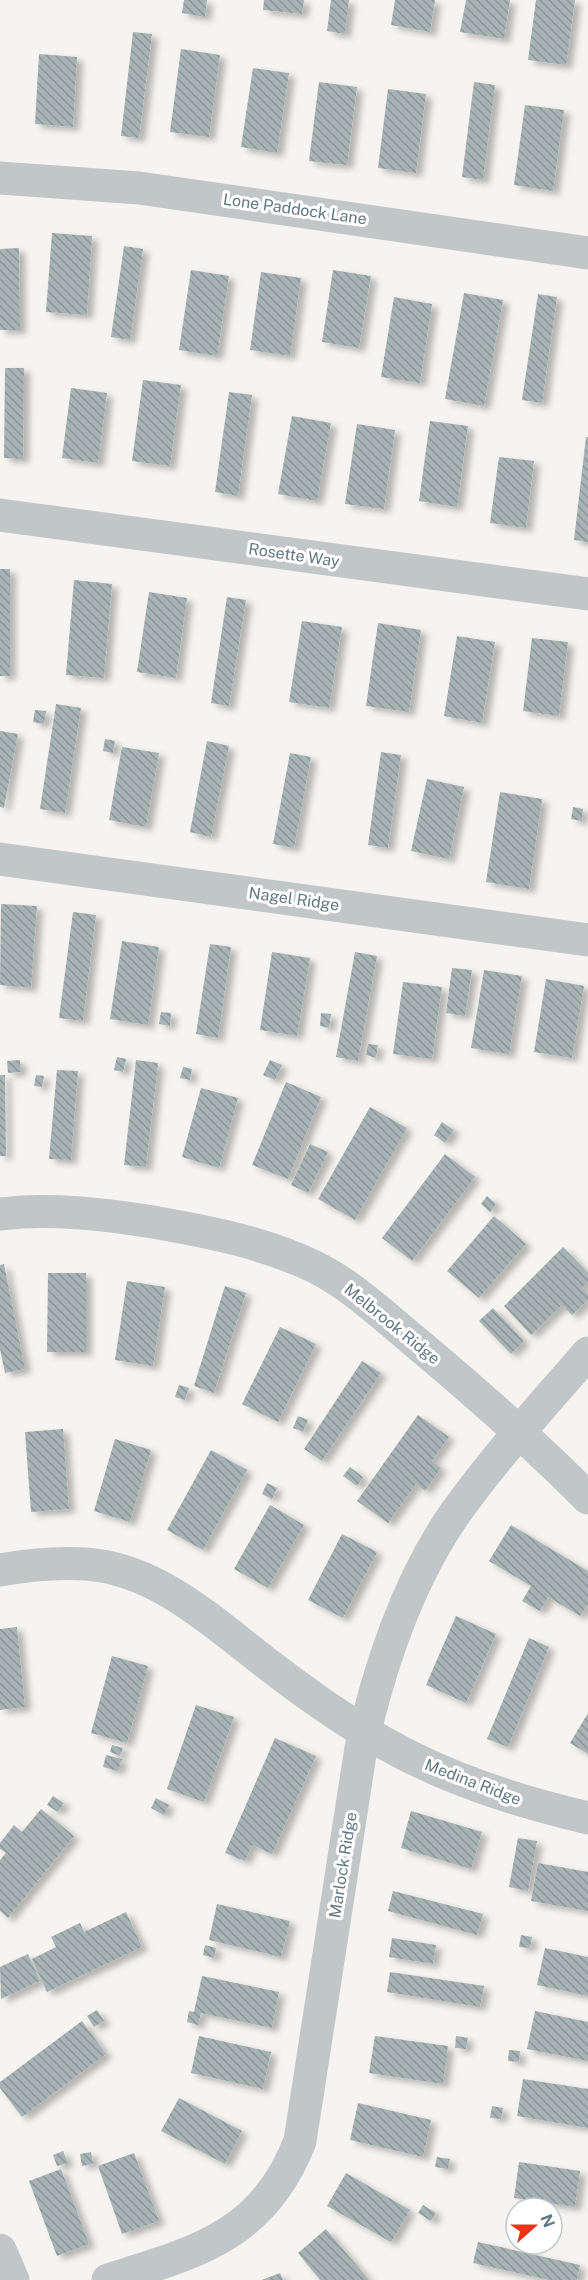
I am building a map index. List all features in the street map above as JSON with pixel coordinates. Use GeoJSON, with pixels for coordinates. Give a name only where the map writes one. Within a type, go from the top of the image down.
{"type":"FeatureCollection","features":[{"type":"Feature","properties":{"kind":"street","name":"Lone Paddock Lane"},"geometry":{"type":"LineString","coordinates":[[0,178],[139,188],[588,253]]}},
{"type":"Feature","properties":{"kind":"street","name":"Rosette Way"},"geometry":{"type":"LineString","coordinates":[[0,515],[588,594]]}},
{"type":"Feature","properties":{"kind":"street","name":"Nagel Ridge"},"geometry":{"type":"LineString","coordinates":[[0,859],[588,940]]}},
{"type":"Feature","properties":{"kind":"street","name":"Melbrook Ridge"},"geometry":{"type":"LineString","coordinates":[[0,1214],[29,1210],[113,1216],[222,1234],[261,1245],[304,1263],[360,1295],[440,1362],[583,1491]]}},
{"type":"Feature","properties":{"kind":"street","name":"Marlock Ridge"},"geometry":{"type":"LineString","coordinates":[[108,2280],[163,2272],[185,2256],[223,2238],[248,2219],[276,2189],[289,2169],[300,2141],[365,1730],[374,1689],[396,1629],[427,1563],[455,1514],[588,1353]]}},
{"type":"Feature","properties":{"kind":"street","name":"Medina Ridge"},"geometry":{"type":"LineString","coordinates":[[0,1569],[34,1564],[88,1564],[137,1576],[176,1596],[218,1624],[274,1670],[365,1730],[426,1764],[515,1800],[588,1818]]}},
{"type":"Feature","properties":{"kind":"street"},"geometry":{"type":"LineString","coordinates":[[0,2250],[13,2280]]}},
{"type":"Feature","properties":{"kind":"building"},"geometry":{"type":"Polygon","coordinates":[[[184,0],[207,0],[205,17],[182,13],[184,0]]]}},
{"type":"Feature","properties":{"kind":"building"},"geometry":{"type":"Polygon","coordinates":[[[264,0],[304,0],[302,14],[263,10],[264,0]]]}},
{"type":"Feature","properties":{"kind":"building"},"geometry":{"type":"Polygon","coordinates":[[[331,0],[349,0],[345,34],[327,31],[331,0]]]}},
{"type":"Feature","properties":{"kind":"building"},"geometry":{"type":"Polygon","coordinates":[[[395,0],[435,0],[430,32],[391,25],[395,0]]]}},
{"type":"Feature","properties":{"kind":"building"},"geometry":{"type":"Polygon","coordinates":[[[466,0],[510,0],[504,39],[460,32],[466,0]]]}},
{"type":"Feature","properties":{"kind":"building"},"geometry":{"type":"Polygon","coordinates":[[[536,0],[575,0],[566,65],[528,60],[536,0]]]}},
{"type":"Feature","properties":{"kind":"building"},"geometry":{"type":"Polygon","coordinates":[[[133,32],[152,34],[139,138],[121,136],[133,32]]]}},
{"type":"Feature","properties":{"kind":"building"},"geometry":{"type":"Polygon","coordinates":[[[181,49],[220,55],[209,137],[170,132],[181,49]]]}},
{"type":"Feature","properties":{"kind":"building"},"geometry":{"type":"Polygon","coordinates":[[[39,54],[77,57],[73,127],[35,124],[39,54]]]}},
{"type":"Feature","properties":{"kind":"building"},"geometry":{"type":"Polygon","coordinates":[[[253,68],[289,73],[277,153],[241,147],[253,68]]]}},
{"type":"Feature","properties":{"kind":"building"},"geometry":{"type":"Polygon","coordinates":[[[319,82],[357,87],[347,165],[309,161],[319,82]]]}},
{"type":"Feature","properties":{"kind":"building"},"geometry":{"type":"Polygon","coordinates":[[[474,82],[495,85],[483,180],[462,177],[474,82]]]}},
{"type":"Feature","properties":{"kind":"building"},"geometry":{"type":"Polygon","coordinates":[[[388,89],[426,94],[416,173],[378,168],[388,89]]]}},
{"type":"Feature","properties":{"kind":"building"},"geometry":{"type":"Polygon","coordinates":[[[525,105],[564,110],[553,191],[514,185],[525,105]]]}},
{"type":"Feature","properties":{"kind":"building"},"geometry":{"type":"Polygon","coordinates":[[[52,233],[92,236],[87,315],[46,312],[52,233]]]}},
{"type":"Feature","properties":{"kind":"building"},"geometry":{"type":"Polygon","coordinates":[[[124,246],[143,249],[130,340],[111,337],[124,246]]]}},
{"type":"Feature","properties":{"kind":"building"},"geometry":{"type":"Polygon","coordinates":[[[19,248],[20,330],[0,330],[0,249],[19,248]]]}},
{"type":"Feature","properties":{"kind":"building"},"geometry":{"type":"Polygon","coordinates":[[[191,270],[229,276],[217,356],[179,350],[191,270]]]}},
{"type":"Feature","properties":{"kind":"building"},"geometry":{"type":"Polygon","coordinates":[[[333,270],[371,276],[359,348],[322,342],[333,270]]]}},
{"type":"Feature","properties":{"kind":"building"},"geometry":{"type":"Polygon","coordinates":[[[261,272],[301,278],[290,356],[250,350],[261,272]]]}},
{"type":"Feature","properties":{"kind":"building"},"geometry":{"type":"Polygon","coordinates":[[[464,293],[503,300],[484,406],[445,399],[464,293]]]}},
{"type":"Feature","properties":{"kind":"building"},"geometry":{"type":"Polygon","coordinates":[[[538,294],[557,297],[542,403],[522,400],[538,294]]]}},
{"type":"Feature","properties":{"kind":"building"},"geometry":{"type":"Polygon","coordinates":[[[394,297],[432,304],[420,383],[381,377],[394,297]]]}},
{"type":"Feature","properties":{"kind":"building"},"geometry":{"type":"Polygon","coordinates":[[[5,368],[24,368],[23,459],[4,458],[5,368]]]}},
{"type":"Feature","properties":{"kind":"building"},"geometry":{"type":"Polygon","coordinates":[[[143,380],[181,385],[170,466],[132,461],[143,380]]]}},
{"type":"Feature","properties":{"kind":"building"},"geometry":{"type":"Polygon","coordinates":[[[71,388],[107,393],[98,463],[62,458],[71,388]]]}},
{"type":"Feature","properties":{"kind":"building"},"geometry":{"type":"Polygon","coordinates":[[[229,392],[252,395],[238,496],[215,492],[229,392]]]}},
{"type":"Feature","properties":{"kind":"building"},"geometry":{"type":"Polygon","coordinates":[[[292,416],[331,423],[317,501],[278,494],[292,416]]]}},
{"type":"Feature","properties":{"kind":"building"},"geometry":{"type":"Polygon","coordinates":[[[430,421],[468,426],[457,507],[419,501],[430,421]]]}},
{"type":"Feature","properties":{"kind":"building"},"geometry":{"type":"Polygon","coordinates":[[[357,424],[395,430],[384,509],[345,504],[357,424]]]}},
{"type":"Feature","properties":{"kind":"building"},"geometry":{"type":"Polygon","coordinates":[[[586,437],[588,437],[588,542],[574,540],[586,437]]]}},
{"type":"Feature","properties":{"kind":"building"},"geometry":{"type":"Polygon","coordinates":[[[499,457],[534,461],[526,528],[490,523],[499,457]]]}},
{"type":"Feature","properties":{"kind":"building"},"geometry":{"type":"Polygon","coordinates":[[[0,569],[10,569],[10,676],[0,676],[0,569]]]}},
{"type":"Feature","properties":{"kind":"building"},"geometry":{"type":"Polygon","coordinates":[[[74,580],[112,584],[104,678],[66,675],[74,580]]]}},
{"type":"Feature","properties":{"kind":"building"},"geometry":{"type":"Polygon","coordinates":[[[149,592],[187,598],[176,678],[137,672],[149,592]]]}},
{"type":"Feature","properties":{"kind":"building"},"geometry":{"type":"Polygon","coordinates":[[[227,597],[246,600],[229,706],[211,703],[227,597]]]}},
{"type":"Feature","properties":{"kind":"building"},"geometry":{"type":"Polygon","coordinates":[[[302,621],[342,627],[329,708],[289,702],[302,621]]]}},
{"type":"Feature","properties":{"kind":"building"},"geometry":{"type":"Polygon","coordinates":[[[378,623],[421,630],[409,712],[366,706],[378,623]]]}},
{"type":"Feature","properties":{"kind":"building"},"geometry":{"type":"Polygon","coordinates":[[[457,636],[495,642],[482,723],[444,716],[457,636]]]}},
{"type":"Feature","properties":{"kind":"building"},"geometry":{"type":"Polygon","coordinates":[[[532,638],[568,642],[559,716],[523,711],[532,638]]]}},
{"type":"Feature","properties":{"kind":"building"},"geometry":{"type":"Polygon","coordinates":[[[56,704],[81,708],[65,813],[40,809],[56,704]]]}},
{"type":"Feature","properties":{"kind":"building"},"geometry":{"type":"Polygon","coordinates":[[[35,710],[46,711],[44,724],[33,722],[35,710]]]}},
{"type":"Feature","properties":{"kind":"building"},"geometry":{"type":"Polygon","coordinates":[[[0,731],[18,734],[4,808],[0,807],[0,731]]]}},
{"type":"Feature","properties":{"kind":"building"},"geometry":{"type":"Polygon","coordinates":[[[105,739],[115,741],[113,753],[103,751],[105,739]]]}},
{"type":"Feature","properties":{"kind":"building"},"geometry":{"type":"Polygon","coordinates":[[[207,741],[229,746],[211,837],[190,832],[207,741]]]}},
{"type":"Feature","properties":{"kind":"building"},"geometry":{"type":"Polygon","coordinates":[[[122,747],[159,753],[146,827],[109,820],[122,747]]]}},
{"type":"Feature","properties":{"kind":"building"},"geometry":{"type":"Polygon","coordinates":[[[381,752],[401,755],[388,848],[368,845],[381,752]]]}},
{"type":"Feature","properties":{"kind":"building"},"geometry":{"type":"Polygon","coordinates":[[[290,753],[311,757],[294,848],[273,844],[290,753]]]}},
{"type":"Feature","properties":{"kind":"building"},"geometry":{"type":"Polygon","coordinates":[[[427,779],[464,787],[449,859],[411,851],[427,779]]]}},
{"type":"Feature","properties":{"kind":"building"},"geometry":{"type":"Polygon","coordinates":[[[500,792],[542,799],[529,889],[486,882],[500,792]]]}},
{"type":"Feature","properties":{"kind":"building"},"geometry":{"type":"Polygon","coordinates":[[[573,807],[583,809],[582,821],[571,819],[573,807]]]}},
{"type":"Feature","properties":{"kind":"building"},"geometry":{"type":"Polygon","coordinates":[[[1,904],[37,906],[31,988],[0,985],[1,904]]]}},
{"type":"Feature","properties":{"kind":"building"},"geometry":{"type":"Polygon","coordinates":[[[73,912],[96,915],[83,1021],[59,1018],[73,912]]]}},
{"type":"Feature","properties":{"kind":"building"},"geometry":{"type":"Polygon","coordinates":[[[122,941],[159,947],[148,1025],[110,1019],[122,941]]]}},
{"type":"Feature","properties":{"kind":"building"},"geometry":{"type":"Polygon","coordinates":[[[210,944],[231,947],[218,1038],[196,1034],[210,944]]]}},
{"type":"Feature","properties":{"kind":"building"},"geometry":{"type":"Polygon","coordinates":[[[272,952],[310,958],[297,1036],[260,1030],[272,952]]]}},
{"type":"Feature","properties":{"kind":"building"},"geometry":{"type":"Polygon","coordinates":[[[355,952],[377,956],[358,1061],[336,1057],[355,952]]]}},
{"type":"Feature","properties":{"kind":"building"},"geometry":{"type":"Polygon","coordinates":[[[452,968],[472,970],[465,1016],[446,1013],[452,968]]]}},
{"type":"Feature","properties":{"kind":"building"},"geometry":{"type":"Polygon","coordinates":[[[484,970],[522,976],[509,1054],[471,1048],[484,970]]]}},
{"type":"Feature","properties":{"kind":"building"},"geometry":{"type":"Polygon","coordinates":[[[546,979],[584,986],[572,1058],[534,1052],[546,979]]]}},
{"type":"Feature","properties":{"kind":"building"},"geometry":{"type":"Polygon","coordinates":[[[403,982],[442,987],[432,1059],[393,1054],[403,982]]]}},
{"type":"Feature","properties":{"kind":"building"},"geometry":{"type":"Polygon","coordinates":[[[161,1012],[171,1013],[170,1026],[159,1024],[161,1012]]]}},
{"type":"Feature","properties":{"kind":"building"},"geometry":{"type":"Polygon","coordinates":[[[321,1013],[331,1014],[329,1028],[320,1026],[321,1013]]]}},
{"type":"Feature","properties":{"kind":"building"},"geometry":{"type":"Polygon","coordinates":[[[368,1044],[378,1045],[376,1058],[366,1055],[368,1044]]]}},
{"type":"Feature","properties":{"kind":"building"},"geometry":{"type":"Polygon","coordinates":[[[117,1057],[126,1059],[123,1072],[114,1070],[117,1057]]]}},
{"type":"Feature","properties":{"kind":"building"},"geometry":{"type":"Polygon","coordinates":[[[20,1060],[21,1072],[8,1073],[7,1061],[20,1060]]]}},
{"type":"Feature","properties":{"kind":"building"},"geometry":{"type":"Polygon","coordinates":[[[136,1060],[158,1063],[146,1167],[124,1165],[136,1060]]]}},
{"type":"Feature","properties":{"kind":"building"},"geometry":{"type":"Polygon","coordinates":[[[270,1060],[282,1065],[275,1080],[263,1075],[270,1060]]]}},
{"type":"Feature","properties":{"kind":"building"},"geometry":{"type":"Polygon","coordinates":[[[183,1067],[192,1069],[190,1080],[180,1078],[183,1067]]]}},
{"type":"Feature","properties":{"kind":"building"},"geometry":{"type":"Polygon","coordinates":[[[57,1070],[78,1071],[71,1160],[49,1159],[57,1070]]]}},
{"type":"Feature","properties":{"kind":"building"},"geometry":{"type":"Polygon","coordinates":[[[0,1075],[5,1075],[6,1156],[0,1156],[0,1075]]]}},
{"type":"Feature","properties":{"kind":"building"},"geometry":{"type":"Polygon","coordinates":[[[36,1075],[44,1076],[42,1087],[34,1086],[36,1075]]]}},
{"type":"Feature","properties":{"kind":"building"},"geometry":{"type":"Polygon","coordinates":[[[286,1082],[321,1097],[288,1179],[252,1165],[286,1082]]]}},
{"type":"Feature","properties":{"kind":"building"},"geometry":{"type":"Polygon","coordinates":[[[201,1088],[238,1098],[219,1168],[182,1157],[201,1088]]]}},
{"type":"Feature","properties":{"kind":"building"},"geometry":{"type":"Polygon","coordinates":[[[370,1107],[407,1128],[355,1220],[318,1199],[370,1107]]]}},
{"type":"Feature","properties":{"kind":"building"},"geometry":{"type":"Polygon","coordinates":[[[442,1122],[454,1130],[445,1143],[434,1135],[442,1122]]]}},
{"type":"Feature","properties":{"kind":"building"},"geometry":{"type":"Polygon","coordinates":[[[310,1144],[328,1152],[308,1193],[291,1185],[310,1144]]]}},
{"type":"Feature","properties":{"kind":"building"},"geometry":{"type":"Polygon","coordinates":[[[445,1154],[475,1177],[412,1261],[382,1238],[445,1154]]]}},
{"type":"Feature","properties":{"kind":"building"},"geometry":{"type":"Polygon","coordinates":[[[487,1196],[496,1204],[490,1212],[481,1204],[487,1196]]]}},
{"type":"Feature","properties":{"kind":"building"},"geometry":{"type":"Polygon","coordinates":[[[494,1216],[526,1244],[479,1298],[447,1271],[494,1216]]]}},
{"type":"Feature","properties":{"kind":"building"},"geometry":{"type":"Polygon","coordinates":[[[563,1247],[588,1273],[588,1282],[582,1288],[588,1294],[588,1300],[572,1315],[562,1305],[531,1335],[504,1306],[563,1247]]]}},
{"type":"Feature","properties":{"kind":"building"},"geometry":{"type":"Polygon","coordinates":[[[4,1264],[25,1369],[5,1373],[0,1349],[0,1265],[4,1264]]]}},
{"type":"Feature","properties":{"kind":"building"},"geometry":{"type":"Polygon","coordinates":[[[48,1273],[86,1273],[86,1352],[47,1352],[48,1273]]]}},
{"type":"Feature","properties":{"kind":"building"},"geometry":{"type":"Polygon","coordinates":[[[127,1281],[165,1287],[153,1366],[115,1360],[127,1281]]]}},
{"type":"Feature","properties":{"kind":"building"},"geometry":{"type":"Polygon","coordinates":[[[225,1286],[246,1293],[214,1393],[194,1386],[225,1286]]]}},
{"type":"Feature","properties":{"kind":"building"},"geometry":{"type":"Polygon","coordinates":[[[493,1308],[524,1341],[511,1354],[479,1321],[493,1308]]]}},
{"type":"Feature","properties":{"kind":"building"},"geometry":{"type":"Polygon","coordinates":[[[280,1327],[316,1344],[278,1422],[242,1404],[280,1327]]]}},
{"type":"Feature","properties":{"kind":"building"},"geometry":{"type":"Polygon","coordinates":[[[362,1361],[381,1373],[322,1461],[304,1449],[362,1361]]]}},
{"type":"Feature","properties":{"kind":"building"},"geometry":{"type":"Polygon","coordinates":[[[179,1385],[189,1388],[185,1400],[175,1397],[179,1385]]]}},
{"type":"Feature","properties":{"kind":"building"},"geometry":{"type":"Polygon","coordinates":[[[418,1415],[449,1437],[432,1461],[441,1468],[425,1491],[416,1484],[388,1523],[357,1501],[418,1415]]]}},
{"type":"Feature","properties":{"kind":"building"},"geometry":{"type":"Polygon","coordinates":[[[298,1416],[308,1420],[303,1432],[293,1428],[298,1416]]]}},
{"type":"Feature","properties":{"kind":"building"},"geometry":{"type":"Polygon","coordinates":[[[63,1429],[69,1509],[31,1512],[25,1432],[63,1429]]]}},
{"type":"Feature","properties":{"kind":"building"},"geometry":{"type":"Polygon","coordinates":[[[115,1439],[151,1450],[130,1522],[94,1511],[115,1439]]]}},
{"type":"Feature","properties":{"kind":"building"},"geometry":{"type":"Polygon","coordinates":[[[211,1450],[247,1470],[203,1550],[167,1530],[211,1450]]]}},
{"type":"Feature","properties":{"kind":"building"},"geometry":{"type":"Polygon","coordinates":[[[350,1467],[363,1477],[357,1486],[343,1476],[350,1467]]]}},
{"type":"Feature","properties":{"kind":"building"},"geometry":{"type":"Polygon","coordinates":[[[267,1483],[277,1488],[272,1499],[262,1494],[267,1483]]]}},
{"type":"Feature","properties":{"kind":"building"},"geometry":{"type":"Polygon","coordinates":[[[270,1505],[304,1525],[268,1588],[234,1569],[270,1505]]]}},
{"type":"Feature","properties":{"kind":"building"},"geometry":{"type":"Polygon","coordinates":[[[511,1525],[588,1571],[588,1604],[580,1616],[548,1597],[540,1611],[522,1601],[531,1586],[489,1561],[511,1525]]]}},
{"type":"Feature","properties":{"kind":"building"},"geometry":{"type":"Polygon","coordinates":[[[342,1534],[377,1552],[343,1618],[308,1600],[342,1534]]]}},
{"type":"Feature","properties":{"kind":"building"},"geometry":{"type":"Polygon","coordinates":[[[456,1616],[496,1634],[466,1703],[426,1685],[456,1616]]]}},
{"type":"Feature","properties":{"kind":"building"},"geometry":{"type":"Polygon","coordinates":[[[17,1627],[25,1707],[0,1710],[0,1629],[17,1627]]]}},
{"type":"Feature","properties":{"kind":"building"},"geometry":{"type":"Polygon","coordinates":[[[529,1638],[549,1647],[508,1747],[487,1739],[529,1638]]]}},
{"type":"Feature","properties":{"kind":"building"},"geometry":{"type":"Polygon","coordinates":[[[112,1656],[148,1666],[127,1743],[91,1733],[112,1656]]]}},
{"type":"Feature","properties":{"kind":"building"},"geometry":{"type":"Polygon","coordinates":[[[196,1705],[234,1717],[204,1802],[167,1789],[196,1705]]]}},
{"type":"Feature","properties":{"kind":"building"},"geometry":{"type":"Polygon","coordinates":[[[588,1713],[588,1754],[570,1743],[588,1713]]]}},
{"type":"Feature","properties":{"kind":"building"},"geometry":{"type":"Polygon","coordinates":[[[275,1738],[316,1756],[272,1854],[252,1845],[245,1861],[225,1853],[275,1738]]]}},
{"type":"Feature","properties":{"kind":"building"},"geometry":{"type":"Polygon","coordinates":[[[112,1745],[123,1748],[120,1756],[110,1752],[112,1745]]]}},
{"type":"Feature","properties":{"kind":"building"},"geometry":{"type":"Polygon","coordinates":[[[106,1755],[122,1759],[118,1771],[103,1767],[106,1755]]]}},
{"type":"Feature","properties":{"kind":"building"},"geometry":{"type":"Polygon","coordinates":[[[53,1796],[64,1803],[58,1812],[47,1805],[53,1796]]]}},
{"type":"Feature","properties":{"kind":"building"},"geometry":{"type":"Polygon","coordinates":[[[156,1798],[169,1805],[164,1815],[151,1808],[156,1798]]]}},
{"type":"Feature","properties":{"kind":"building"},"geometry":{"type":"Polygon","coordinates":[[[41,1809],[74,1836],[8,1918],[0,1911],[0,1860],[6,1853],[0,1849],[0,1843],[14,1825],[22,1832],[41,1809]]]}},
{"type":"Feature","properties":{"kind":"building"},"geometry":{"type":"Polygon","coordinates":[[[411,1811],[482,1832],[471,1869],[401,1848],[411,1811]]]}},
{"type":"Feature","properties":{"kind":"building"},"geometry":{"type":"Polygon","coordinates":[[[518,1838],[537,1841],[528,1891],[509,1887],[518,1838]]]}},
{"type":"Feature","properties":{"kind":"building"},"geometry":{"type":"Polygon","coordinates":[[[538,1863],[588,1872],[588,1911],[531,1901],[538,1863]]]}},
{"type":"Feature","properties":{"kind":"building"},"geometry":{"type":"Polygon","coordinates":[[[393,1891],[483,1914],[477,1935],[388,1911],[393,1891]]]}},
{"type":"Feature","properties":{"kind":"building"},"geometry":{"type":"Polygon","coordinates":[[[217,1904],[290,1921],[281,1957],[209,1940],[217,1904]]]}},
{"type":"Feature","properties":{"kind":"building"},"geometry":{"type":"Polygon","coordinates":[[[126,1912],[142,1947],[47,1992],[32,1959],[56,1947],[51,1937],[80,1923],[84,1932],[126,1912]]]}},
{"type":"Feature","properties":{"kind":"building"},"geometry":{"type":"Polygon","coordinates":[[[521,1935],[532,1937],[530,1948],[519,1947],[521,1935]]]}},
{"type":"Feature","properties":{"kind":"building"},"geometry":{"type":"Polygon","coordinates":[[[392,1938],[436,1945],[433,1964],[389,1957],[392,1938]]]}},
{"type":"Feature","properties":{"kind":"building"},"geometry":{"type":"Polygon","coordinates":[[[205,1945],[216,1948],[214,1958],[203,1955],[205,1945]]]}},
{"type":"Feature","properties":{"kind":"building"},"geometry":{"type":"Polygon","coordinates":[[[545,1948],[588,1957],[588,1996],[537,1985],[545,1948]]]}},
{"type":"Feature","properties":{"kind":"building"},"geometry":{"type":"Polygon","coordinates":[[[28,1954],[40,1981],[1,1999],[0,1967],[28,1954]]]}},
{"type":"Feature","properties":{"kind":"building"},"geometry":{"type":"Polygon","coordinates":[[[390,1972],[484,1986],[480,2007],[387,1992],[390,1972]]]}},
{"type":"Feature","properties":{"kind":"building"},"geometry":{"type":"Polygon","coordinates":[[[202,1976],[279,1992],[272,2028],[201,2013],[198,2025],[187,2022],[189,2011],[194,2012],[202,1976]]]}},
{"type":"Feature","properties":{"kind":"building"},"geometry":{"type":"Polygon","coordinates":[[[97,2010],[104,2021],[94,2027],[87,2016],[97,2010]]]}},
{"type":"Feature","properties":{"kind":"building"},"geometry":{"type":"Polygon","coordinates":[[[535,2011],[588,2022],[588,2061],[527,2049],[535,2011]]]}},
{"type":"Feature","properties":{"kind":"building"},"geometry":{"type":"Polygon","coordinates":[[[82,2021],[106,2054],[22,2117],[0,2088],[0,2082],[82,2021]]]}},
{"type":"Feature","properties":{"kind":"building"},"geometry":{"type":"Polygon","coordinates":[[[199,2036],[271,2052],[263,2089],[191,2073],[199,2036]]]}},
{"type":"Feature","properties":{"kind":"building"},"geometry":{"type":"Polygon","coordinates":[[[375,2036],[448,2046],[443,2084],[369,2073],[375,2036]]]}},
{"type":"Feature","properties":{"kind":"building"},"geometry":{"type":"Polygon","coordinates":[[[456,2036],[468,2038],[466,2049],[455,2048],[456,2036]]]}},
{"type":"Feature","properties":{"kind":"building"},"geometry":{"type":"Polygon","coordinates":[[[509,2050],[520,2051],[519,2062],[508,2061],[509,2050]]]}},
{"type":"Feature","properties":{"kind":"building"},"geometry":{"type":"Polygon","coordinates":[[[523,2079],[588,2089],[588,2128],[517,2116],[523,2079]]]}},
{"type":"Feature","properties":{"kind":"building"},"geometry":{"type":"Polygon","coordinates":[[[179,2098],[242,2131],[225,2164],[161,2131],[179,2098]]]}},
{"type":"Feature","properties":{"kind":"building"},"geometry":{"type":"Polygon","coordinates":[[[358,2103],[431,2120],[423,2157],[350,2140],[358,2103]]]}},
{"type":"Feature","properties":{"kind":"building"},"geometry":{"type":"Polygon","coordinates":[[[492,2106],[503,2108],[501,2119],[490,2118],[492,2106]]]}},
{"type":"Feature","properties":{"kind":"building"},"geometry":{"type":"Polygon","coordinates":[[[63,2151],[68,2163],[57,2166],[53,2155],[63,2151]]]}},
{"type":"Feature","properties":{"kind":"building"},"geometry":{"type":"Polygon","coordinates":[[[91,2152],[93,2164],[82,2166],[80,2154],[91,2152]]]}},
{"type":"Feature","properties":{"kind":"building"},"geometry":{"type":"Polygon","coordinates":[[[134,2153],[159,2221],[122,2234],[98,2166],[134,2153]]]}},
{"type":"Feature","properties":{"kind":"building"},"geometry":{"type":"Polygon","coordinates":[[[437,2157],[450,2159],[448,2169],[435,2167],[437,2157]]]}},
{"type":"Feature","properties":{"kind":"building"},"geometry":{"type":"Polygon","coordinates":[[[519,2162],[580,2171],[575,2207],[564,2205],[564,2196],[514,2196],[519,2162]]]}},
{"type":"Feature","properties":{"kind":"building"},"geometry":{"type":"Polygon","coordinates":[[[61,2169],[89,2244],[57,2256],[29,2181],[61,2169]]]}},
{"type":"Feature","properties":{"kind":"building"},"geometry":{"type":"Polygon","coordinates":[[[346,2173],[410,2210],[391,2242],[327,2206],[346,2173]]]}},
{"type":"Feature","properties":{"kind":"building"},"geometry":{"type":"Polygon","coordinates":[[[423,2205],[436,2213],[431,2221],[418,2213],[423,2205]]]}},
{"type":"Feature","properties":{"kind":"building"},"geometry":{"type":"Polygon","coordinates":[[[326,2229],[369,2280],[320,2280],[298,2253],[326,2229]]]}},
{"type":"Feature","properties":{"kind":"building"},"geometry":{"type":"Polygon","coordinates":[[[478,2242],[504,2248],[504,2256],[540,2256],[580,2265],[577,2280],[549,2280],[473,2263],[478,2242]]]}},
{"type":"Feature","properties":{"kind":"building"},"geometry":{"type":"Polygon","coordinates":[[[280,2273],[283,2280],[262,2280],[280,2273]]]}}]}
